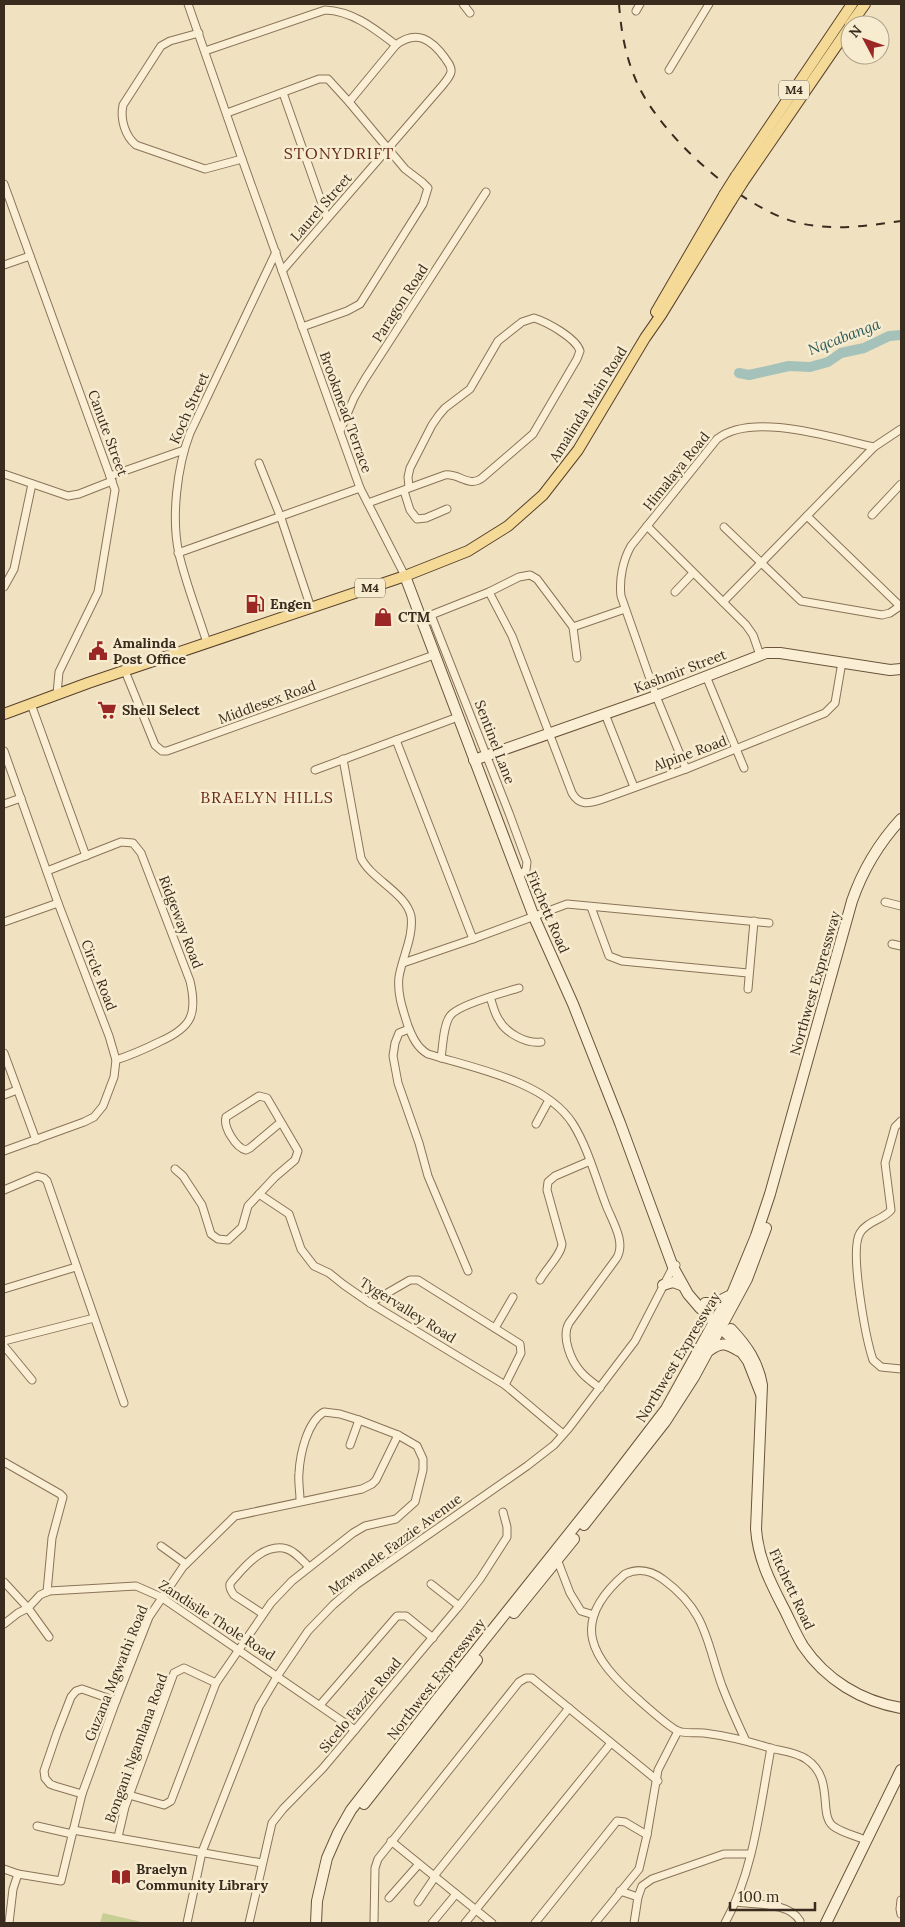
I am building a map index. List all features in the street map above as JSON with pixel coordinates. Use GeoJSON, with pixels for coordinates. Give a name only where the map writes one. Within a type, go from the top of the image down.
{"type":"FeatureCollection","features":[{"type":"Feature","properties":{"kind":"main road","name":"Amalinda Main Road"},"geometry":{"type":"LineString","coordinates":[[4,714],[57,694],[405,576],[455,557],[486,541],[526,512],[543,496],[578,450],[645,338],[664,297],[852,4]]}},
{"type":"Feature","properties":{"kind":"main road","name":"Amalinda Main Road"},"geometry":{"type":"LineString","coordinates":[[857,15],[865,4]]}},
{"type":"Feature","properties":{"kind":"main road","name":"Amalinda Main Road"},"geometry":{"type":"LineString","coordinates":[[739,179],[840,39]]}},
{"type":"Feature","properties":{"kind":"main road","name":"Fitchett Road"},"geometry":{"type":"LineString","coordinates":[[405,576],[426,617],[434,655],[518,876],[573,1004],[681,1284],[720,1322],[742,1340],[757,1364],[760,1374],[761,1394],[756,1529],[763,1566],[802,1644],[823,1669],[845,1688],[862,1697],[901,1708]]}},
{"type":"Feature","properties":{"kind":"main road","name":"Kashmir Street"},"geometry":{"type":"LineString","coordinates":[[474,760],[656,696],[760,655],[780,653],[890,670],[901,669]]}},
{"type":"Feature","properties":{"kind":"main road","name":"Northwest Expressway"},"geometry":{"type":"LineString","coordinates":[[720,1322],[756,1236],[770,1194],[858,883],[873,855],[888,833],[901,819]]}},
{"type":"Feature","properties":{"kind":"main road","name":"Northwest Expressway"},"geometry":{"type":"LineString","coordinates":[[323,1923],[324,1898],[329,1873],[337,1850],[358,1812],[619,1483],[665,1422],[720,1322],[748,1279],[777,1195],[856,907],[877,858],[901,827]]}},
{"type":"Feature","properties":{"kind":"main road","name":"Fitchett Road"},"geometry":{"type":"LineString","coordinates":[[672,1263],[687,1281],[702,1305]]}},
{"type":"Feature","properties":{"kind":"main road"},"geometry":{"type":"LineString","coordinates":[[742,1340],[736,1324],[735,1314],[748,1279]]}},
{"type":"Feature","properties":{"kind":"main road"},"geometry":{"type":"LineString","coordinates":[[664,1285],[673,1282],[681,1284]]}},
{"type":"Feature","properties":{"kind":"main road"},"geometry":{"type":"LineString","coordinates":[[732,1294],[715,1303],[702,1305],[705,1349],[722,1343],[742,1353]]}},
{"type":"Feature","properties":{"kind":"main road","name":"Fitchett Road"},"geometry":{"type":"LineString","coordinates":[[720,1322],[748,1361],[761,1394]]}},
{"type":"Feature","properties":{"kind":"main road","name":"Northwest Expressway"},"geometry":{"type":"LineString","coordinates":[[316,1923],[317,1901],[327,1858],[351,1810],[641,1442],[666,1409],[705,1349]]}},
{"type":"Feature","properties":{"kind":"main road"},"geometry":{"type":"LineString","coordinates":[[826,1923],[901,1770]]}},
{"type":"Feature","properties":{"kind":"street","name":"Brookmead Terrace"},"geometry":{"type":"LineString","coordinates":[[188,4],[360,488],[405,576]]}},
{"type":"Feature","properties":{"kind":"street"},"geometry":{"type":"LineString","coordinates":[[463,4],[470,13]]}},
{"type":"Feature","properties":{"kind":"street"},"geometry":{"type":"LineString","coordinates":[[669,70],[708,4]]}},
{"type":"Feature","properties":{"kind":"street"},"geometry":{"type":"LineString","coordinates":[[205,51],[325,7],[363,21],[396,45],[349,102]]}},
{"type":"Feature","properties":{"kind":"street"},"geometry":{"type":"LineString","coordinates":[[199,33],[170,41],[161,46],[123,106],[122,117],[128,136],[136,145],[198,168],[210,168],[242,159]]}},
{"type":"Feature","properties":{"kind":"street","name":"Laurel Street"},"geometry":{"type":"LineString","coordinates":[[282,271],[448,79],[450,65],[437,48],[425,39],[410,37],[396,45]]}},
{"type":"Feature","properties":{"kind":"street"},"geometry":{"type":"LineString","coordinates":[[227,113],[319,79],[328,79],[405,169],[428,188],[423,204],[360,304],[302,328]]}},
{"type":"Feature","properties":{"kind":"street"},"geometry":{"type":"LineString","coordinates":[[283,93],[327,218]]}},
{"type":"Feature","properties":{"kind":"street","name":"Canute Street"},"geometry":{"type":"LineString","coordinates":[[4,184],[111,478],[114,497],[101,582],[95,600],[59,672],[57,694]]}},
{"type":"Feature","properties":{"kind":"street","name":"Paragon Road"},"geometry":{"type":"LineString","coordinates":[[340,431],[354,398],[365,379],[486,192]]}},
{"type":"Feature","properties":{"kind":"street","name":"Koch Street"},"geometry":{"type":"LineString","coordinates":[[207,643],[178,553],[177,488],[184,450],[276,252]]}},
{"type":"Feature","properties":{"kind":"street"},"geometry":{"type":"LineString","coordinates":[[4,265],[30,256]]}},
{"type":"Feature","properties":{"kind":"street"},"geometry":{"type":"LineString","coordinates":[[368,503],[406,489],[449,474],[467,482],[476,483],[528,439],[539,425],[577,359],[580,351],[574,341],[534,318],[522,322],[503,336],[470,389],[445,408],[432,425],[410,468],[406,489],[410,510],[417,519],[426,518],[447,509]]}},
{"type":"Feature","properties":{"kind":"street","name":"Himalaya Road"},"geometry":{"type":"LineString","coordinates":[[686,769],[656,696],[625,609],[620,587],[630,546],[716,439],[728,432],[777,426],[874,447]]}},
{"type":"Feature","properties":{"kind":"street"},"geometry":{"type":"LineString","coordinates":[[723,602],[874,447],[901,428]]}},
{"type":"Feature","properties":{"kind":"street"},"geometry":{"type":"LineString","coordinates":[[4,474],[63,495],[73,496],[111,478],[184,450]]}},
{"type":"Feature","properties":{"kind":"street"},"geometry":{"type":"LineString","coordinates":[[259,463],[281,518],[311,608]]}},
{"type":"Feature","properties":{"kind":"street"},"geometry":{"type":"LineString","coordinates":[[4,586],[14,569],[32,484]]}},
{"type":"Feature","properties":{"kind":"street"},"geometry":{"type":"LineString","coordinates":[[872,515],[901,484]]}},
{"type":"Feature","properties":{"kind":"street"},"geometry":{"type":"LineString","coordinates":[[178,553],[281,518],[360,488]]}},
{"type":"Feature","properties":{"kind":"street"},"geometry":{"type":"LineString","coordinates":[[724,527],[796,598],[807,603],[882,615],[890,613],[900,606],[807,516]]}},
{"type":"Feature","properties":{"kind":"street"},"geometry":{"type":"LineString","coordinates":[[647,526],[751,630],[760,655]]}},
{"type":"Feature","properties":{"kind":"street"},"geometry":{"type":"LineString","coordinates":[[675,592],[693,573]]}},
{"type":"Feature","properties":{"kind":"street"},"geometry":{"type":"LineString","coordinates":[[426,617],[489,592],[524,575],[534,576],[573,627],[577,658]]}},
{"type":"Feature","properties":{"kind":"street"},"geometry":{"type":"LineString","coordinates":[[489,592],[512,636],[549,734]]}},
{"type":"Feature","properties":{"kind":"street"},"geometry":{"type":"LineString","coordinates":[[573,627],[625,609]]}},
{"type":"Feature","properties":{"kind":"street","name":"Sentinel Lane"},"geometry":{"type":"LineString","coordinates":[[426,617],[509,813],[526,862],[526,870],[518,876]]}},
{"type":"Feature","properties":{"kind":"street","name":"Middlesex Road"},"geometry":{"type":"LineString","coordinates":[[125,671],[155,745],[162,751],[168,751],[434,655]]}},
{"type":"Feature","properties":{"kind":"street","name":"Alpine Road"},"geometry":{"type":"LineString","coordinates":[[549,734],[572,793],[578,801],[589,804],[736,750],[825,712],[832,707],[837,698],[842,662]]}},
{"type":"Feature","properties":{"kind":"street"},"geometry":{"type":"LineString","coordinates":[[706,676],[744,768]]}},
{"type":"Feature","properties":{"kind":"street"},"geometry":{"type":"LineString","coordinates":[[31,704],[86,856]]}},
{"type":"Feature","properties":{"kind":"street"},"geometry":{"type":"LineString","coordinates":[[605,714],[634,787]]}},
{"type":"Feature","properties":{"kind":"street"},"geometry":{"type":"LineString","coordinates":[[315,770],[458,718]]}},
{"type":"Feature","properties":{"kind":"street"},"geometry":{"type":"LineString","coordinates":[[396,740],[473,939]]}},
{"type":"Feature","properties":{"kind":"street","name":"Circle Road"},"geometry":{"type":"LineString","coordinates":[[4,751],[58,903],[109,1036],[116,1060],[110,1092],[99,1112],[84,1122],[4,1150]]}},
{"type":"Feature","properties":{"kind":"street"},"geometry":{"type":"LineString","coordinates":[[343,759],[361,858],[368,868],[401,899],[411,917],[399,981],[400,996],[409,1029],[421,1049],[428,1054],[528,1087],[549,1100],[572,1122],[590,1161],[619,1237],[620,1251],[569,1323],[565,1334],[572,1356],[580,1370],[600,1388]]}},
{"type":"Feature","properties":{"kind":"street"},"geometry":{"type":"LineString","coordinates":[[4,804],[21,798]]}},
{"type":"Feature","properties":{"kind":"street","name":"Ridgeway Road"},"geometry":{"type":"LineString","coordinates":[[47,871],[126,841],[133,843],[138,848],[190,980],[193,992],[193,1011],[190,1020],[183,1029],[162,1041],[116,1060]]}},
{"type":"Feature","properties":{"kind":"street"},"geometry":{"type":"LineString","coordinates":[[885,902],[901,906]]}},
{"type":"Feature","properties":{"kind":"street"},"geometry":{"type":"LineString","coordinates":[[4,922],[58,903]]}},
{"type":"Feature","properties":{"kind":"street"},"geometry":{"type":"LineString","coordinates":[[403,963],[567,904],[769,923]]}},
{"type":"Feature","properties":{"kind":"street"},"geometry":{"type":"LineString","coordinates":[[591,907],[609,956],[612,959],[622,962],[748,973]]}},
{"type":"Feature","properties":{"kind":"street"},"geometry":{"type":"LineString","coordinates":[[748,989],[754,921]]}},
{"type":"Feature","properties":{"kind":"street"},"geometry":{"type":"LineString","coordinates":[[892,944],[901,946]]}},
{"type":"Feature","properties":{"kind":"street"},"geometry":{"type":"LineString","coordinates":[[441,1058],[450,1015],[460,1008],[519,988]]}},
{"type":"Feature","properties":{"kind":"street"},"geometry":{"type":"LineString","coordinates":[[490,997],[497,1016],[505,1028],[525,1040],[541,1042]]}},
{"type":"Feature","properties":{"kind":"street"},"geometry":{"type":"LineString","coordinates":[[409,1029],[399,1033],[395,1043],[393,1056],[396,1076],[419,1142],[428,1176],[468,1271]]}},
{"type":"Feature","properties":{"kind":"street"},"geometry":{"type":"LineString","coordinates":[[4,1052],[36,1140]]}},
{"type":"Feature","properties":{"kind":"street"},"geometry":{"type":"LineString","coordinates":[[4,1095],[17,1090]]}},
{"type":"Feature","properties":{"kind":"street"},"geometry":{"type":"LineString","coordinates":[[175,1169],[183,1176],[199,1199],[209,1230],[218,1239],[228,1240],[242,1227],[246,1210],[259,1194],[295,1160],[298,1154],[297,1147],[267,1098],[262,1096],[228,1114],[225,1119],[239,1147],[246,1150],[281,1122]]}},
{"type":"Feature","properties":{"kind":"street"},"geometry":{"type":"LineString","coordinates":[[536,1124],[549,1100]]}},
{"type":"Feature","properties":{"kind":"street"},"geometry":{"type":"LineString","coordinates":[[901,1121],[893,1132],[885,1163],[891,1210],[863,1229],[858,1237],[856,1249],[859,1288],[872,1360],[880,1367],[901,1369]]}},
{"type":"Feature","properties":{"kind":"street"},"geometry":{"type":"LineString","coordinates":[[540,1280],[560,1252],[562,1244],[547,1190],[548,1182],[555,1176],[590,1161]]}},
{"type":"Feature","properties":{"kind":"street"},"geometry":{"type":"LineString","coordinates":[[4,1190],[37,1176],[44,1178],[124,1403]]}},
{"type":"Feature","properties":{"kind":"street","name":"Tygervalley Road"},"geometry":{"type":"LineString","coordinates":[[259,1194],[289,1214],[301,1249],[312,1264],[329,1273],[370,1303],[505,1385],[563,1434]]}},
{"type":"Feature","properties":{"kind":"street","name":"Mzwanele Fazzie Avenue"},"geometry":{"type":"LineString","coordinates":[[189,1923],[202,1852],[254,1716],[278,1675],[308,1631],[346,1594],[447,1520],[539,1457],[563,1434],[635,1341],[664,1285],[672,1263]]}},
{"type":"Feature","properties":{"kind":"street"},"geometry":{"type":"LineString","coordinates":[[4,1288],[76,1267]]}},
{"type":"Feature","properties":{"kind":"street"},"geometry":{"type":"LineString","coordinates":[[370,1303],[410,1280],[415,1280],[495,1328],[516,1341],[522,1349],[505,1385]]}},
{"type":"Feature","properties":{"kind":"street"},"geometry":{"type":"LineString","coordinates":[[495,1328],[514,1297]]}},
{"type":"Feature","properties":{"kind":"street"},"geometry":{"type":"LineString","coordinates":[[4,1341],[94,1318]]}},
{"type":"Feature","properties":{"kind":"street"},"geometry":{"type":"LineString","coordinates":[[4,1346],[32,1380]]}},
{"type":"Feature","properties":{"kind":"street"},"geometry":{"type":"LineString","coordinates":[[129,1795],[164,1805],[172,1801],[216,1683],[263,1614],[278,1595],[308,1567],[359,1529],[396,1519],[416,1502],[422,1481],[421,1454],[417,1446],[398,1435],[359,1420],[327,1411],[321,1413],[307,1436],[299,1466],[300,1500]]}},
{"type":"Feature","properties":{"kind":"street"},"geometry":{"type":"LineString","coordinates":[[350,1445],[359,1420]]}},
{"type":"Feature","properties":{"kind":"street","name":"Guzana Mgwathi Road"},"geometry":{"type":"LineString","coordinates":[[21,1875],[61,1881],[82,1794],[149,1617],[161,1597],[186,1564],[235,1516],[300,1500],[362,1489],[372,1484],[376,1480],[398,1435]]}},
{"type":"Feature","properties":{"kind":"street"},"geometry":{"type":"LineString","coordinates":[[4,1462],[63,1497],[52,1538],[47,1592],[40,1595],[28,1608],[4,1624]]}},
{"type":"Feature","properties":{"kind":"street","name":"Sicelo Fazzie Road"},"geometry":{"type":"LineString","coordinates":[[249,1923],[270,1829],[276,1818],[323,1768],[433,1638],[480,1579],[507,1537],[508,1527],[503,1512]]}},
{"type":"Feature","properties":{"kind":"street"},"geometry":{"type":"LineString","coordinates":[[161,1546],[186,1564]]}},
{"type":"Feature","properties":{"kind":"street"},"geometry":{"type":"LineString","coordinates":[[263,1614],[231,1591],[232,1580],[246,1565],[256,1556],[269,1550],[284,1548],[292,1551],[308,1567]]}},
{"type":"Feature","properties":{"kind":"street"},"geometry":{"type":"LineString","coordinates":[[557,1559],[570,1594],[581,1611],[594,1615]]}},
{"type":"Feature","properties":{"kind":"street"},"geometry":{"type":"LineString","coordinates":[[745,1739],[722,1686],[710,1645],[689,1603],[656,1574],[648,1571],[630,1571],[618,1580],[597,1606],[592,1630],[597,1653],[616,1681],[678,1731],[745,1739],[802,1756],[813,1763],[823,1780],[828,1820],[837,1828],[867,1841]]}},
{"type":"Feature","properties":{"kind":"street"},"geometry":{"type":"LineString","coordinates":[[4,1582],[28,1608],[49,1637]]}},
{"type":"Feature","properties":{"kind":"street"},"geometry":{"type":"LineString","coordinates":[[431,1584],[459,1606]]}},
{"type":"Feature","properties":{"kind":"street","name":"Zandisile Thole Road"},"geometry":{"type":"LineString","coordinates":[[47,1592],[130,1586],[141,1587],[161,1597],[278,1675],[355,1730]]}},
{"type":"Feature","properties":{"kind":"street"},"geometry":{"type":"LineString","coordinates":[[320,1705],[397,1616],[406,1616],[433,1638]]}},
{"type":"Feature","properties":{"kind":"street","name":"Bongani Ngamlana Road"},"geometry":{"type":"LineString","coordinates":[[118,1838],[129,1795],[174,1673],[184,1668],[216,1683]]}},
{"type":"Feature","properties":{"kind":"street"},"geometry":{"type":"LineString","coordinates":[[374,1923],[375,1868],[378,1859],[519,1682],[526,1678],[532,1678],[658,1781]]}},
{"type":"Feature","properties":{"kind":"street"},"geometry":{"type":"LineString","coordinates":[[82,1794],[50,1784],[45,1778],[44,1771],[57,1733],[71,1697],[80,1689],[116,1701]]}},
{"type":"Feature","properties":{"kind":"street"},"geometry":{"type":"LineString","coordinates":[[418,1902],[434,1877],[569,1708]]}},
{"type":"Feature","properties":{"kind":"street"},"geometry":{"type":"LineString","coordinates":[[595,1923],[639,1869],[648,1835],[658,1781],[658,1770],[678,1731]]}},
{"type":"Feature","properties":{"kind":"street"},"geometry":{"type":"LineString","coordinates":[[465,1923],[611,1743]]}},
{"type":"Feature","properties":{"kind":"street"},"geometry":{"type":"LineString","coordinates":[[725,1923],[736,1902],[750,1854],[770,1748]]}},
{"type":"Feature","properties":{"kind":"street"},"geometry":{"type":"LineString","coordinates":[[535,1923],[615,1822],[618,1820],[624,1822],[648,1835]]}},
{"type":"Feature","properties":{"kind":"street"},"geometry":{"type":"LineString","coordinates":[[38,1826],[262,1862]]}},
{"type":"Feature","properties":{"kind":"street"},"geometry":{"type":"LineString","coordinates":[[391,1841],[492,1923]]}},
{"type":"Feature","properties":{"kind":"street"},"geometry":{"type":"LineString","coordinates":[[634,1923],[638,1896],[642,1886],[652,1879],[724,1854],[750,1854]]}},
{"type":"Feature","properties":{"kind":"street"},"geometry":{"type":"LineString","coordinates":[[389,1898],[419,1864]]}},
{"type":"Feature","properties":{"kind":"street"},"geometry":{"type":"LineString","coordinates":[[4,1869],[21,1875],[13,1889],[9,1923]]}},
{"type":"Feature","properties":{"kind":"street"},"geometry":{"type":"LineString","coordinates":[[620,1891],[638,1896]]}},
{"type":"Feature","properties":{"kind":"street"},"geometry":{"type":"LineString","coordinates":[[432,1923],[456,1894]]}},
{"type":"Feature","properties":{"kind":"street"},"geometry":{"type":"LineString","coordinates":[[901,1900],[901,1914]]}},
{"type":"Feature","properties":{"kind":"street"},"geometry":{"type":"LineString","coordinates":[[736,1902],[783,1908],[793,1913],[800,1921]]}},
{"type":"Feature","properties":{"kind":"green space"},"geometry":{"type":"Polygon","coordinates":[[[103,1913],[146,1923],[100,1923],[103,1913]]]}},
{"type":"Feature","properties":{"kind":"waterway","name":"Nqcabanga"},"geometry":{"type":"LineString","coordinates":[[739,373],[749,375],[789,366],[810,367],[828,362],[841,353],[864,348],[889,336],[901,335]]}},
{"type":"Feature","properties":{"kind":"railway"},"geometry":{"type":"LineString","coordinates":[[619,4],[627,55],[638,85],[650,106],[666,127],[706,169],[753,203],[799,223],[838,227],[901,221]]}},
{"type":"Feature","properties":{"kind":"place","name":"Engen"},"geometry":{"type":"Point","coordinates":[255,604]}},
{"type":"Feature","properties":{"kind":"place","name":"CTM"},"geometry":{"type":"Point","coordinates":[383,617]}},
{"type":"Feature","properties":{"kind":"place","name":"Amalinda Post Office"},"geometry":{"type":"Point","coordinates":[98,651]}},
{"type":"Feature","properties":{"kind":"place","name":"Shell Select"},"geometry":{"type":"Point","coordinates":[107,710]}},
{"type":"Feature","properties":{"kind":"place","name":"Braelyn Community Library"},"geometry":{"type":"Point","coordinates":[121,1877]}},
{"type":"Feature","properties":{"kind":"district","name":"STONYDRIFT"},"geometry":{"type":"Point","coordinates":[339,153]}},
{"type":"Feature","properties":{"kind":"district","name":"BRAELYN HILLS"},"geometry":{"type":"Point","coordinates":[267,797]}}]}
